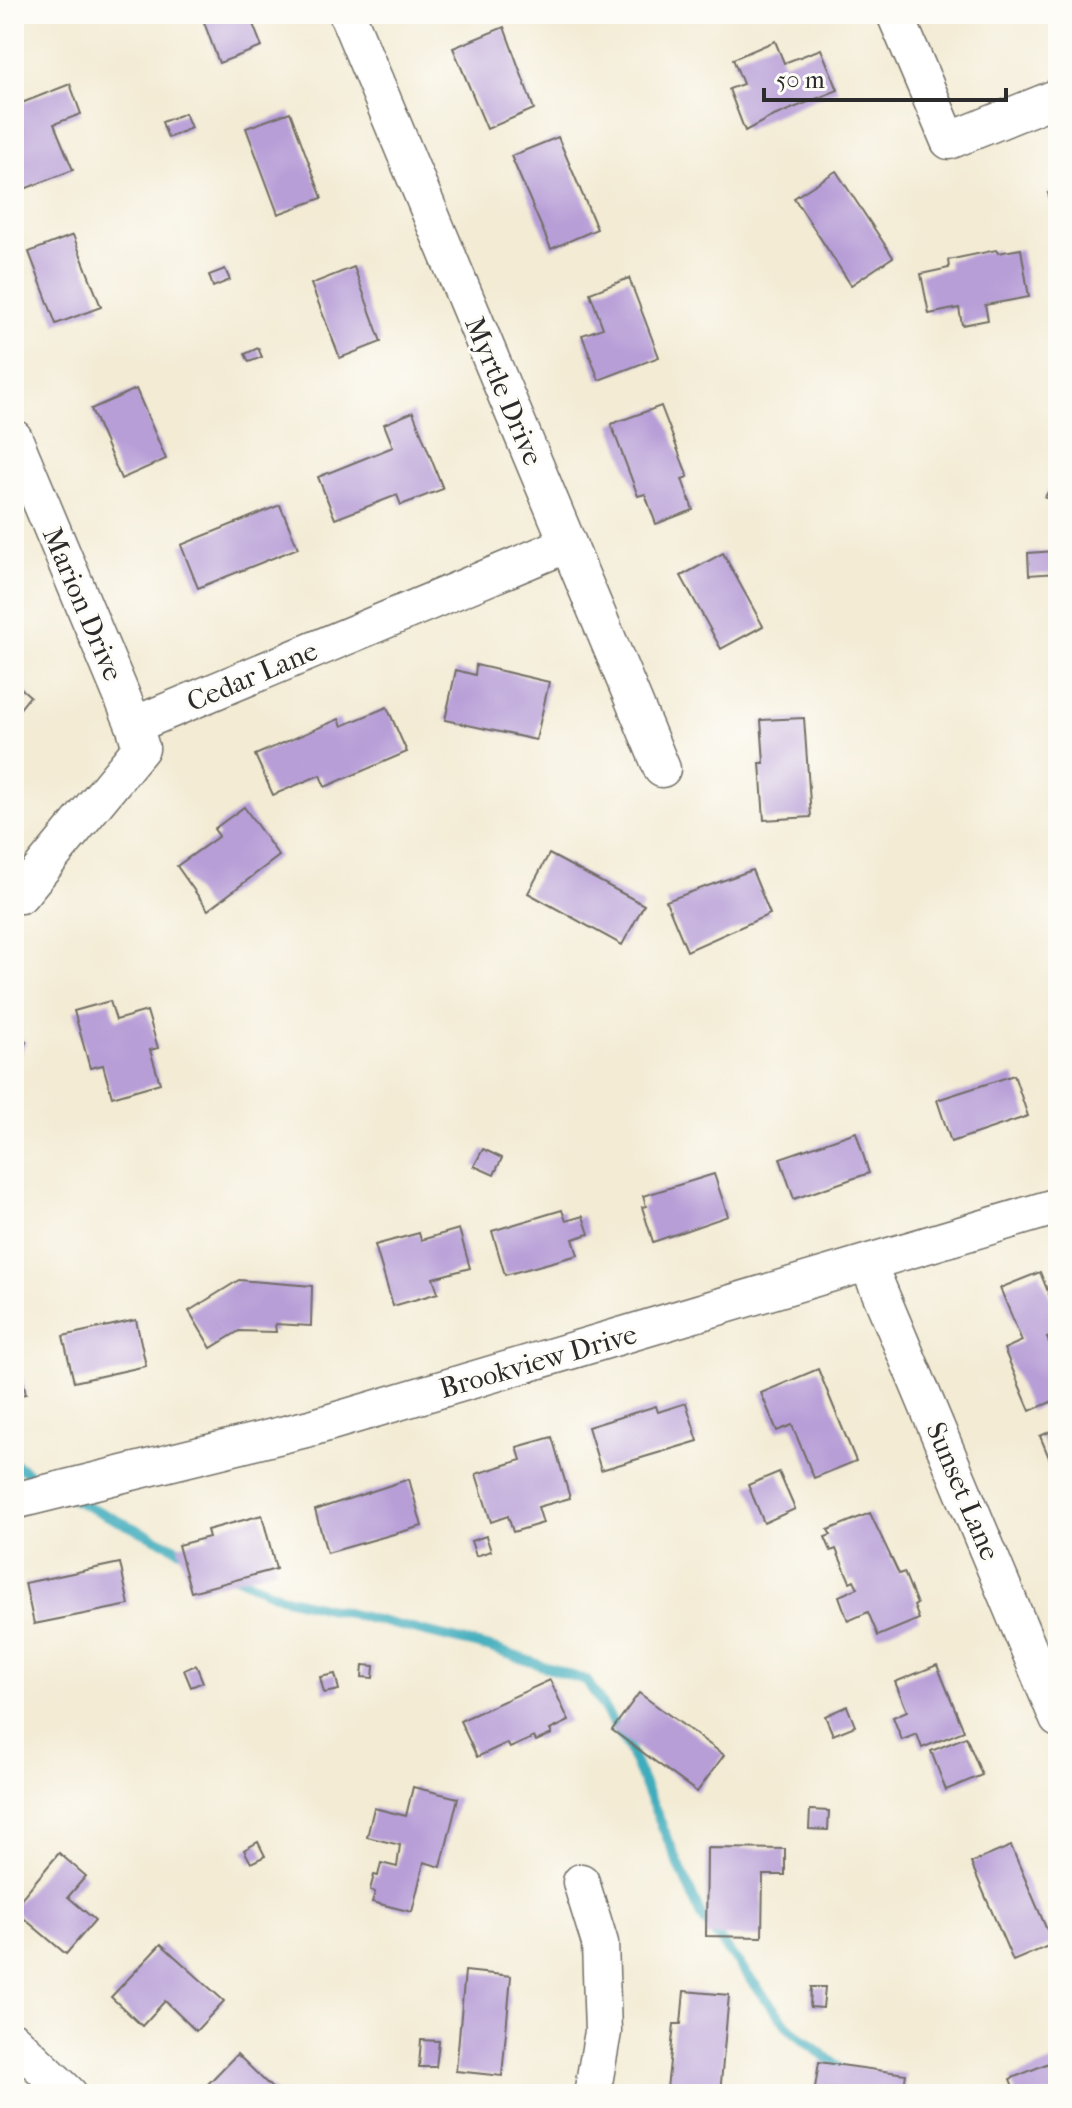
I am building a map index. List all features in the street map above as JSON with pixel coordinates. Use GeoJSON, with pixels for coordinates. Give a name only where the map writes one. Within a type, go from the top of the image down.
{"type":"FeatureCollection","features":[{"type":"Feature","properties":{"kind":"street","name":"Myrtle Drive"},"geometry":{"type":"LineString","coordinates":[[347,14],[662,769]]}},
{"type":"Feature","properties":{"kind":"street"},"geometry":{"type":"LineString","coordinates":[[895,14],[949,141],[1058,97]]}},
{"type":"Feature","properties":{"kind":"street","name":"Marion Drive"},"geometry":{"type":"LineString","coordinates":[[14,438],[134,725]]}},
{"type":"Feature","properties":{"kind":"street","name":"Cedar Lane"},"geometry":{"type":"LineString","coordinates":[[134,725],[568,544]]}},
{"type":"Feature","properties":{"kind":"street"},"geometry":{"type":"LineString","coordinates":[[20,895],[141,748],[134,725]]}},
{"type":"Feature","properties":{"kind":"street","name":"Brookview Drive"},"geometry":{"type":"LineString","coordinates":[[14,1501],[314,1427],[1058,1206]]}},
{"type":"Feature","properties":{"kind":"street","name":"Sunset Lane"},"geometry":{"type":"LineString","coordinates":[[868,1264],[1058,1719]]}},
{"type":"Feature","properties":{"kind":"street"},"geometry":{"type":"LineString","coordinates":[[581,1882],[600,1943],[603,2032],[592,2094]]}},
{"type":"Feature","properties":{"kind":"street"},"geometry":{"type":"LineString","coordinates":[[14,2041],[69,2094]]}},
{"type":"Feature","properties":{"kind":"building"},"geometry":{"type":"Polygon","coordinates":[[[201,14],[249,14],[262,47],[219,63],[201,14]]]}},
{"type":"Feature","properties":{"kind":"building"},"geometry":{"type":"Polygon","coordinates":[[[504,27],[534,109],[487,129],[453,48],[504,27]]]}},
{"type":"Feature","properties":{"kind":"building"},"geometry":{"type":"Polygon","coordinates":[[[775,41],[784,63],[821,49],[838,90],[745,131],[729,89],[743,84],[733,59],[775,41]]]}},
{"type":"Feature","properties":{"kind":"building"},"geometry":{"type":"Polygon","coordinates":[[[70,84],[81,114],[54,124],[73,170],[14,193],[14,106],[70,84]]]}},
{"type":"Feature","properties":{"kind":"building"},"geometry":{"type":"Polygon","coordinates":[[[290,112],[322,198],[278,214],[246,128],[290,112]]]}},
{"type":"Feature","properties":{"kind":"building"},"geometry":{"type":"Polygon","coordinates":[[[185,113],[191,128],[168,138],[162,122],[185,113]]]}},
{"type":"Feature","properties":{"kind":"building"},"geometry":{"type":"Polygon","coordinates":[[[558,137],[597,229],[551,249],[511,156],[558,137]]]}},
{"type":"Feature","properties":{"kind":"building"},"geometry":{"type":"Polygon","coordinates":[[[836,171],[893,257],[851,285],[794,198],[836,171]]]}},
{"type":"Feature","properties":{"kind":"building"},"geometry":{"type":"Polygon","coordinates":[[[1058,189],[1058,222],[1048,193],[1058,189]]]}},
{"type":"Feature","properties":{"kind":"building"},"geometry":{"type":"Polygon","coordinates":[[[73,235],[101,307],[56,324],[29,252],[73,235]]]}},
{"type":"Feature","properties":{"kind":"building"},"geometry":{"type":"Polygon","coordinates":[[[1021,249],[1029,297],[985,305],[988,320],[962,325],[959,308],[929,314],[921,274],[949,268],[948,260],[996,250],[998,253],[1021,249]]]}},
{"type":"Feature","properties":{"kind":"building"},"geometry":{"type":"Polygon","coordinates":[[[354,267],[381,342],[340,358],[311,284],[354,267]]]}},
{"type":"Feature","properties":{"kind":"building"},"geometry":{"type":"Polygon","coordinates":[[[225,269],[230,280],[213,287],[209,275],[225,269]]]}},
{"type":"Feature","properties":{"kind":"building"},"geometry":{"type":"Polygon","coordinates":[[[629,278],[659,357],[599,380],[582,335],[603,328],[590,293],[629,278]]]}},
{"type":"Feature","properties":{"kind":"building"},"geometry":{"type":"Polygon","coordinates":[[[258,348],[262,357],[249,362],[245,354],[258,348]]]}},
{"type":"Feature","properties":{"kind":"building"},"geometry":{"type":"Polygon","coordinates":[[[136,389],[166,459],[121,479],[91,409],[136,389]]]}},
{"type":"Feature","properties":{"kind":"building"},"geometry":{"type":"Polygon","coordinates":[[[661,406],[688,477],[682,479],[693,510],[656,524],[645,494],[638,496],[611,424],[661,406]]]}},
{"type":"Feature","properties":{"kind":"building"},"geometry":{"type":"Polygon","coordinates":[[[413,412],[443,489],[401,505],[397,495],[335,519],[318,477],[393,447],[384,424],[413,412]]]}},
{"type":"Feature","properties":{"kind":"building"},"geometry":{"type":"Polygon","coordinates":[[[1058,476],[1058,506],[1045,497],[1058,476]]]}},
{"type":"Feature","properties":{"kind":"building"},"geometry":{"type":"Polygon","coordinates":[[[280,505],[298,548],[198,588],[181,545],[280,505]]]}},
{"type":"Feature","properties":{"kind":"building"},"geometry":{"type":"Polygon","coordinates":[[[1055,551],[1057,573],[1029,575],[1028,553],[1055,551]]]}},
{"type":"Feature","properties":{"kind":"building"},"geometry":{"type":"Polygon","coordinates":[[[723,553],[763,626],[721,649],[681,576],[723,553]]]}},
{"type":"Feature","properties":{"kind":"building"},"geometry":{"type":"Polygon","coordinates":[[[476,665],[549,682],[536,740],[445,720],[456,670],[475,675],[476,665]]]}},
{"type":"Feature","properties":{"kind":"building"},"geometry":{"type":"Polygon","coordinates":[[[14,682],[30,696],[14,716],[14,682]]]}},
{"type":"Feature","properties":{"kind":"building"},"geometry":{"type":"Polygon","coordinates":[[[387,707],[407,752],[325,787],[320,775],[273,795],[255,755],[339,719],[342,726],[387,707]]]}},
{"type":"Feature","properties":{"kind":"building"},"geometry":{"type":"Polygon","coordinates":[[[804,718],[811,817],[764,820],[761,720],[804,718]]]}},
{"type":"Feature","properties":{"kind":"building"},"geometry":{"type":"Polygon","coordinates":[[[244,807],[279,856],[208,910],[177,866],[219,836],[214,829],[244,807]]]}},
{"type":"Feature","properties":{"kind":"building"},"geometry":{"type":"Polygon","coordinates":[[[549,854],[644,905],[622,945],[528,893],[549,854]]]}},
{"type":"Feature","properties":{"kind":"building"},"geometry":{"type":"Polygon","coordinates":[[[752,870],[770,914],[687,951],[666,901],[752,870]]]}},
{"type":"Feature","properties":{"kind":"building"},"geometry":{"type":"Polygon","coordinates":[[[110,1001],[116,1020],[147,1011],[158,1048],[150,1050],[160,1083],[112,1097],[103,1065],[90,1068],[74,1011],[110,1001]]]}},
{"type":"Feature","properties":{"kind":"building"},"geometry":{"type":"Polygon","coordinates":[[[14,1036],[26,1042],[14,1067],[14,1036]]]}},
{"type":"Feature","properties":{"kind":"building"},"geometry":{"type":"Polygon","coordinates":[[[1014,1075],[1028,1116],[951,1142],[937,1100],[1014,1075]]]}},
{"type":"Feature","properties":{"kind":"building"},"geometry":{"type":"Polygon","coordinates":[[[856,1132],[869,1173],[794,1199],[780,1158],[856,1132]]]}},
{"type":"Feature","properties":{"kind":"building"},"geometry":{"type":"Polygon","coordinates":[[[483,1149],[502,1158],[494,1175],[474,1166],[483,1149]]]}},
{"type":"Feature","properties":{"kind":"building"},"geometry":{"type":"Polygon","coordinates":[[[714,1174],[728,1216],[653,1242],[642,1207],[646,1206],[643,1196],[714,1174]]]}},
{"type":"Feature","properties":{"kind":"building"},"geometry":{"type":"Polygon","coordinates":[[[562,1210],[566,1221],[583,1216],[589,1234],[573,1239],[578,1255],[505,1275],[492,1231],[562,1210]]]}},
{"type":"Feature","properties":{"kind":"building"},"geometry":{"type":"Polygon","coordinates":[[[459,1229],[470,1268],[433,1278],[438,1293],[393,1306],[375,1245],[419,1233],[421,1240],[459,1229]]]}},
{"type":"Feature","properties":{"kind":"building"},"geometry":{"type":"Polygon","coordinates":[[[1040,1272],[1058,1317],[1058,1333],[1047,1338],[1058,1362],[1058,1399],[1030,1411],[1004,1349],[1022,1341],[1000,1288],[1040,1272]]]}},
{"type":"Feature","properties":{"kind":"building"},"geometry":{"type":"Polygon","coordinates":[[[239,1280],[312,1286],[311,1326],[275,1324],[276,1332],[239,1331],[211,1348],[189,1311],[239,1280]]]}},
{"type":"Feature","properties":{"kind":"building"},"geometry":{"type":"Polygon","coordinates":[[[136,1320],[146,1366],[74,1382],[63,1336],[136,1320]]]}},
{"type":"Feature","properties":{"kind":"building"},"geometry":{"type":"Polygon","coordinates":[[[14,1343],[26,1394],[14,1396],[14,1343]]]}},
{"type":"Feature","properties":{"kind":"building"},"geometry":{"type":"Polygon","coordinates":[[[818,1369],[856,1461],[814,1478],[792,1425],[777,1431],[761,1393],[818,1369]]]}},
{"type":"Feature","properties":{"kind":"building"},"geometry":{"type":"Polygon","coordinates":[[[686,1403],[698,1441],[601,1470],[588,1427],[656,1406],[658,1412],[686,1403]]]}},
{"type":"Feature","properties":{"kind":"building"},"geometry":{"type":"Polygon","coordinates":[[[1058,1428],[1058,1471],[1055,1472],[1040,1436],[1058,1428]]]}},
{"type":"Feature","properties":{"kind":"building"},"geometry":{"type":"Polygon","coordinates":[[[552,1437],[570,1498],[538,1507],[543,1523],[513,1532],[508,1516],[491,1522],[476,1474],[521,1460],[517,1447],[552,1437]]]}},
{"type":"Feature","properties":{"kind":"building"},"geometry":{"type":"Polygon","coordinates":[[[779,1472],[795,1509],[764,1523],[748,1485],[779,1472]]]}},
{"type":"Feature","properties":{"kind":"building"},"geometry":{"type":"Polygon","coordinates":[[[409,1479],[422,1526],[327,1553],[315,1510],[409,1479]]]}},
{"type":"Feature","properties":{"kind":"building"},"geometry":{"type":"Polygon","coordinates":[[[870,1513],[899,1574],[904,1572],[917,1604],[914,1606],[919,1619],[878,1636],[868,1612],[848,1621],[839,1596],[858,1588],[854,1580],[850,1582],[836,1549],[831,1551],[825,1537],[831,1535],[828,1530],[870,1513]]]}},
{"type":"Feature","properties":{"kind":"building"},"geometry":{"type":"Polygon","coordinates":[[[262,1515],[276,1569],[191,1592],[178,1545],[209,1537],[207,1530],[262,1515]]]}},
{"type":"Feature","properties":{"kind":"building"},"geometry":{"type":"Polygon","coordinates":[[[486,1536],[491,1551],[476,1556],[471,1541],[486,1536]]]}},
{"type":"Feature","properties":{"kind":"building"},"geometry":{"type":"Polygon","coordinates":[[[120,1563],[129,1605],[34,1624],[25,1583],[120,1563]]]}},
{"type":"Feature","properties":{"kind":"building"},"geometry":{"type":"Polygon","coordinates":[[[196,1665],[203,1682],[191,1687],[184,1670],[196,1665]]]}},
{"type":"Feature","properties":{"kind":"building"},"geometry":{"type":"Polygon","coordinates":[[[363,1665],[374,1666],[373,1678],[362,1677],[363,1665]]]}},
{"type":"Feature","properties":{"kind":"building"},"geometry":{"type":"Polygon","coordinates":[[[937,1665],[964,1731],[922,1748],[917,1734],[902,1740],[893,1717],[907,1711],[895,1682],[937,1665]]]}},
{"type":"Feature","properties":{"kind":"building"},"geometry":{"type":"Polygon","coordinates":[[[335,1674],[339,1690],[324,1693],[320,1677],[335,1674]]]}},
{"type":"Feature","properties":{"kind":"building"},"geometry":{"type":"Polygon","coordinates":[[[550,1680],[569,1721],[536,1741],[534,1737],[510,1748],[507,1743],[477,1757],[460,1721],[550,1680]]]}},
{"type":"Feature","properties":{"kind":"building"},"geometry":{"type":"Polygon","coordinates":[[[639,1693],[724,1755],[697,1792],[612,1730],[639,1693]]]}},
{"type":"Feature","properties":{"kind":"building"},"geometry":{"type":"Polygon","coordinates":[[[847,1706],[855,1726],[833,1735],[825,1716],[847,1706]]]}},
{"type":"Feature","properties":{"kind":"building"},"geometry":{"type":"Polygon","coordinates":[[[966,1737],[982,1775],[946,1790],[931,1751],[966,1737]]]}},
{"type":"Feature","properties":{"kind":"building"},"geometry":{"type":"Polygon","coordinates":[[[413,1787],[458,1798],[441,1867],[424,1862],[412,1912],[372,1902],[375,1892],[370,1890],[374,1875],[378,1876],[381,1863],[397,1867],[400,1845],[367,1837],[374,1808],[406,1816],[413,1787]]]}},
{"type":"Feature","properties":{"kind":"building"},"geometry":{"type":"Polygon","coordinates":[[[810,1810],[829,1811],[828,1830],[809,1829],[810,1810]]]}},
{"type":"Feature","properties":{"kind":"building"},"geometry":{"type":"Polygon","coordinates":[[[258,1842],[265,1856],[251,1863],[244,1850],[258,1842]]]}},
{"type":"Feature","properties":{"kind":"building"},"geometry":{"type":"Polygon","coordinates":[[[1011,1846],[1053,1944],[1013,1961],[971,1863],[1011,1846]]]}},
{"type":"Feature","properties":{"kind":"building"},"geometry":{"type":"Polygon","coordinates":[[[707,1848],[785,1849],[785,1875],[763,1875],[762,1937],[706,1936],[707,1848]]]}},
{"type":"Feature","properties":{"kind":"building"},"geometry":{"type":"Polygon","coordinates":[[[59,1853],[86,1876],[68,1897],[95,1920],[66,1954],[14,1910],[59,1853]]]}},
{"type":"Feature","properties":{"kind":"building"},"geometry":{"type":"Polygon","coordinates":[[[161,1944],[224,2001],[196,2031],[165,2001],[142,2026],[111,1997],[161,1944]]]}},
{"type":"Feature","properties":{"kind":"building"},"geometry":{"type":"Polygon","coordinates":[[[465,1971],[511,1976],[502,2076],[456,2071],[465,1971]]]}},
{"type":"Feature","properties":{"kind":"building"},"geometry":{"type":"Polygon","coordinates":[[[811,1987],[825,1987],[823,2008],[810,2007],[811,1987]]]}},
{"type":"Feature","properties":{"kind":"building"},"geometry":{"type":"Polygon","coordinates":[[[684,1991],[729,1995],[720,2094],[667,2089],[674,2024],[681,2024],[684,1991]]]}},
{"type":"Feature","properties":{"kind":"building"},"geometry":{"type":"Polygon","coordinates":[[[421,2040],[439,2041],[436,2067],[419,2067],[421,2040]]]}},
{"type":"Feature","properties":{"kind":"building"},"geometry":{"type":"Polygon","coordinates":[[[237,2054],[278,2094],[213,2094],[205,2087],[237,2054]]]}},
{"type":"Feature","properties":{"kind":"building"},"geometry":{"type":"Polygon","coordinates":[[[1058,2059],[1058,2094],[1016,2094],[1010,2079],[1058,2059]]]}},
{"type":"Feature","properties":{"kind":"building"},"geometry":{"type":"Polygon","coordinates":[[[819,2062],[906,2074],[903,2094],[814,2094],[819,2062]]]}},
{"type":"Feature","properties":{"kind":"waterway"},"geometry":{"type":"LineString","coordinates":[[14,1463],[45,1485]]}},
{"type":"Feature","properties":{"kind":"waterway"},"geometry":{"type":"LineString","coordinates":[[70,1498],[189,1554]]}},
{"type":"Feature","properties":{"kind":"waterway"},"geometry":{"type":"LineString","coordinates":[[229,1573],[281,1597],[491,1648],[587,1681],[627,1745],[701,1916],[789,2028],[843,2071]]}}]}
